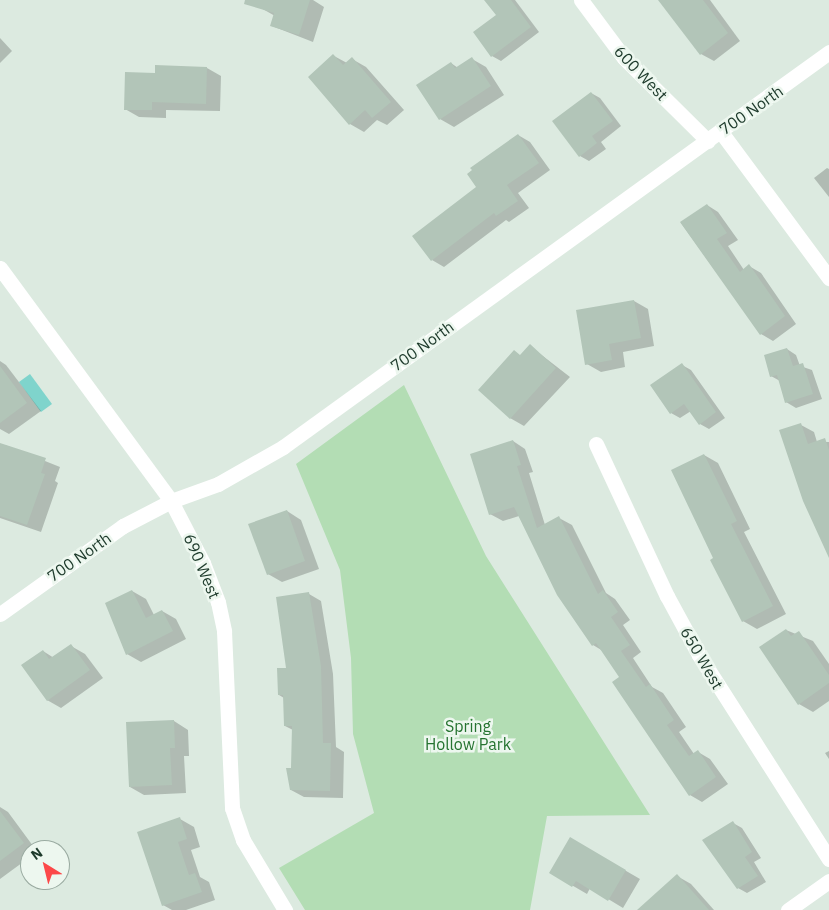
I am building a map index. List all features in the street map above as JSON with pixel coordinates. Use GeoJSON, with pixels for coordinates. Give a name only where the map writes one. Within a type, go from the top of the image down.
{"type":"FeatureCollection","features":[{"type":"Feature","properties":{"kind":"street","name":"600 West"},"geometry":{"type":"LineString","coordinates":[[581,0],[624,58],[708,141]]}},
{"type":"Feature","properties":{"kind":"street","name":"700 North"},"geometry":{"type":"LineString","coordinates":[[0,614],[93,545],[171,501],[218,484],[283,447],[721,132],[829,52]]}},
{"type":"Feature","properties":{"kind":"street"},"geometry":{"type":"LineString","coordinates":[[721,132],[828,275]]}},
{"type":"Feature","properties":{"kind":"street","name":"690 West"},"geometry":{"type":"LineString","coordinates":[[0,268],[171,501],[203,563],[220,612],[224,631],[232,808],[243,840],[285,910]]}},
{"type":"Feature","properties":{"kind":"street","name":"650 West"},"geometry":{"type":"LineString","coordinates":[[596,444],[667,596],[699,655],[829,859]]}},
{"type":"Feature","properties":{"kind":"street"},"geometry":{"type":"LineString","coordinates":[[788,910],[829,881]]}},
{"type":"Feature","properties":{"kind":"green space","name":"Spring Hollow Park"},"geometry":{"type":"Polygon","coordinates":[[[404,385],[486,556],[650,815],[547,816],[530,910],[305,910],[279,868],[374,813],[353,734],[351,658],[340,570],[296,464],[404,385]]]}},
{"type":"Feature","properties":{"kind":"water"},"geometry":{"type":"Polygon","coordinates":[[[30,374],[52,404],[41,412],[19,382],[30,374]]]}},
{"type":"Feature","properties":{"kind":"building"},"geometry":{"type":"Polygon","coordinates":[[[245,0],[310,0],[299,35],[270,26],[274,13],[244,4],[245,0]]]}},
{"type":"Feature","properties":{"kind":"building"},"geometry":{"type":"Polygon","coordinates":[[[484,0],[511,0],[531,27],[491,57],[473,32],[496,15],[484,0]]]}},
{"type":"Feature","properties":{"kind":"building"},"geometry":{"type":"Polygon","coordinates":[[[658,0],[703,0],[728,33],[700,55],[658,0]]]}},
{"type":"Feature","properties":{"kind":"building"},"geometry":{"type":"Polygon","coordinates":[[[333,54],[343,65],[352,57],[391,102],[372,118],[365,110],[349,125],[308,77],[333,54]]]}},
{"type":"Feature","properties":{"kind":"building"},"geometry":{"type":"Polygon","coordinates":[[[472,57],[491,86],[439,120],[416,85],[451,62],[455,68],[472,57]]]}},
{"type":"Feature","properties":{"kind":"building"},"geometry":{"type":"Polygon","coordinates":[[[155,65],[207,67],[206,104],[152,102],[152,110],[124,110],[125,72],[155,73],[155,65]]]}},
{"type":"Feature","properties":{"kind":"building"},"geometry":{"type":"Polygon","coordinates":[[[591,92],[613,121],[592,136],[597,143],[579,157],[552,121],[591,92]]]}},
{"type":"Feature","properties":{"kind":"building"},"geometry":{"type":"Polygon","coordinates":[[[518,134],[539,163],[507,185],[518,201],[496,216],[494,213],[431,261],[412,236],[476,187],[467,174],[472,170],[470,168],[518,134]]]}},
{"type":"Feature","properties":{"kind":"building"},"geometry":{"type":"Polygon","coordinates":[[[707,204],[727,233],[717,239],[740,272],[749,264],[785,316],[760,335],[680,222],[707,204]]]}},
{"type":"Feature","properties":{"kind":"building"},"geometry":{"type":"Polygon","coordinates":[[[634,300],[641,338],[609,344],[612,360],[585,365],[576,310],[634,300]]]}},
{"type":"Feature","properties":{"kind":"building"},"geometry":{"type":"Polygon","coordinates":[[[530,344],[556,368],[510,419],[478,390],[514,350],[520,355],[530,344]]]}},
{"type":"Feature","properties":{"kind":"building"},"geometry":{"type":"Polygon","coordinates":[[[787,348],[793,366],[803,363],[813,394],[785,403],[777,375],[770,377],[764,355],[787,348]]]}},
{"type":"Feature","properties":{"kind":"building"},"geometry":{"type":"Polygon","coordinates":[[[682,363],[716,412],[699,425],[684,404],[670,414],[650,385],[682,363]]]}},
{"type":"Feature","properties":{"kind":"building"},"geometry":{"type":"Polygon","coordinates":[[[0,366],[27,403],[0,423],[0,366]]]}},
{"type":"Feature","properties":{"kind":"building"},"geometry":{"type":"Polygon","coordinates":[[[801,423],[808,444],[825,438],[829,450],[829,558],[803,501],[779,430],[801,423]]]}},
{"type":"Feature","properties":{"kind":"building"},"geometry":{"type":"Polygon","coordinates":[[[513,440],[521,465],[517,466],[537,528],[559,516],[598,594],[603,590],[618,612],[611,617],[630,645],[621,651],[646,687],[650,684],[674,720],[667,725],[689,756],[698,750],[716,777],[689,796],[612,682],[619,677],[596,643],[592,646],[557,595],[514,507],[489,515],[470,454],[513,440]]]}},
{"type":"Feature","properties":{"kind":"building"},"geometry":{"type":"Polygon","coordinates":[[[0,443],[46,458],[41,473],[45,474],[27,525],[0,516],[0,443]]]}},
{"type":"Feature","properties":{"kind":"building"},"geometry":{"type":"Polygon","coordinates":[[[704,454],[737,521],[731,524],[773,606],[742,622],[710,560],[713,558],[671,470],[704,454]]]}},
{"type":"Feature","properties":{"kind":"building"},"geometry":{"type":"Polygon","coordinates":[[[287,510],[305,561],[267,575],[248,524],[287,510]]]}},
{"type":"Feature","properties":{"kind":"building"},"geometry":{"type":"Polygon","coordinates":[[[132,590],[146,618],[162,610],[173,631],[126,655],[105,603],[132,590]]]}},
{"type":"Feature","properties":{"kind":"building"},"geometry":{"type":"Polygon","coordinates":[[[309,592],[321,666],[323,743],[331,743],[330,791],[290,790],[286,768],[291,768],[292,726],[284,726],[283,695],[278,695],[277,668],[286,668],[276,597],[309,592]]]}},
{"type":"Feature","properties":{"kind":"building"},"geometry":{"type":"Polygon","coordinates":[[[786,629],[791,636],[799,631],[829,675],[829,683],[798,705],[759,647],[786,629]]]}},
{"type":"Feature","properties":{"kind":"building"},"geometry":{"type":"Polygon","coordinates":[[[71,644],[90,670],[47,701],[21,665],[43,650],[49,659],[71,644]]]}},
{"type":"Feature","properties":{"kind":"building"},"geometry":{"type":"Polygon","coordinates":[[[174,720],[175,748],[170,748],[172,785],[129,787],[126,722],[174,720]]]}},
{"type":"Feature","properties":{"kind":"building"},"geometry":{"type":"Polygon","coordinates":[[[0,811],[22,840],[20,840],[20,846],[0,861],[0,811]]]}},
{"type":"Feature","properties":{"kind":"building"},"geometry":{"type":"Polygon","coordinates":[[[180,817],[187,839],[178,842],[189,875],[195,873],[202,892],[162,906],[137,832],[180,817]]]}},
{"type":"Feature","properties":{"kind":"building"},"geometry":{"type":"Polygon","coordinates":[[[733,821],[752,852],[745,857],[758,876],[737,889],[702,840],[733,821]]]}},
{"type":"Feature","properties":{"kind":"building"},"geometry":{"type":"Polygon","coordinates":[[[570,837],[626,870],[608,901],[576,881],[572,887],[549,873],[570,837]]]}},
{"type":"Feature","properties":{"kind":"building"},"geometry":{"type":"Polygon","coordinates":[[[677,874],[709,910],[637,910],[677,874]]]}}]}
